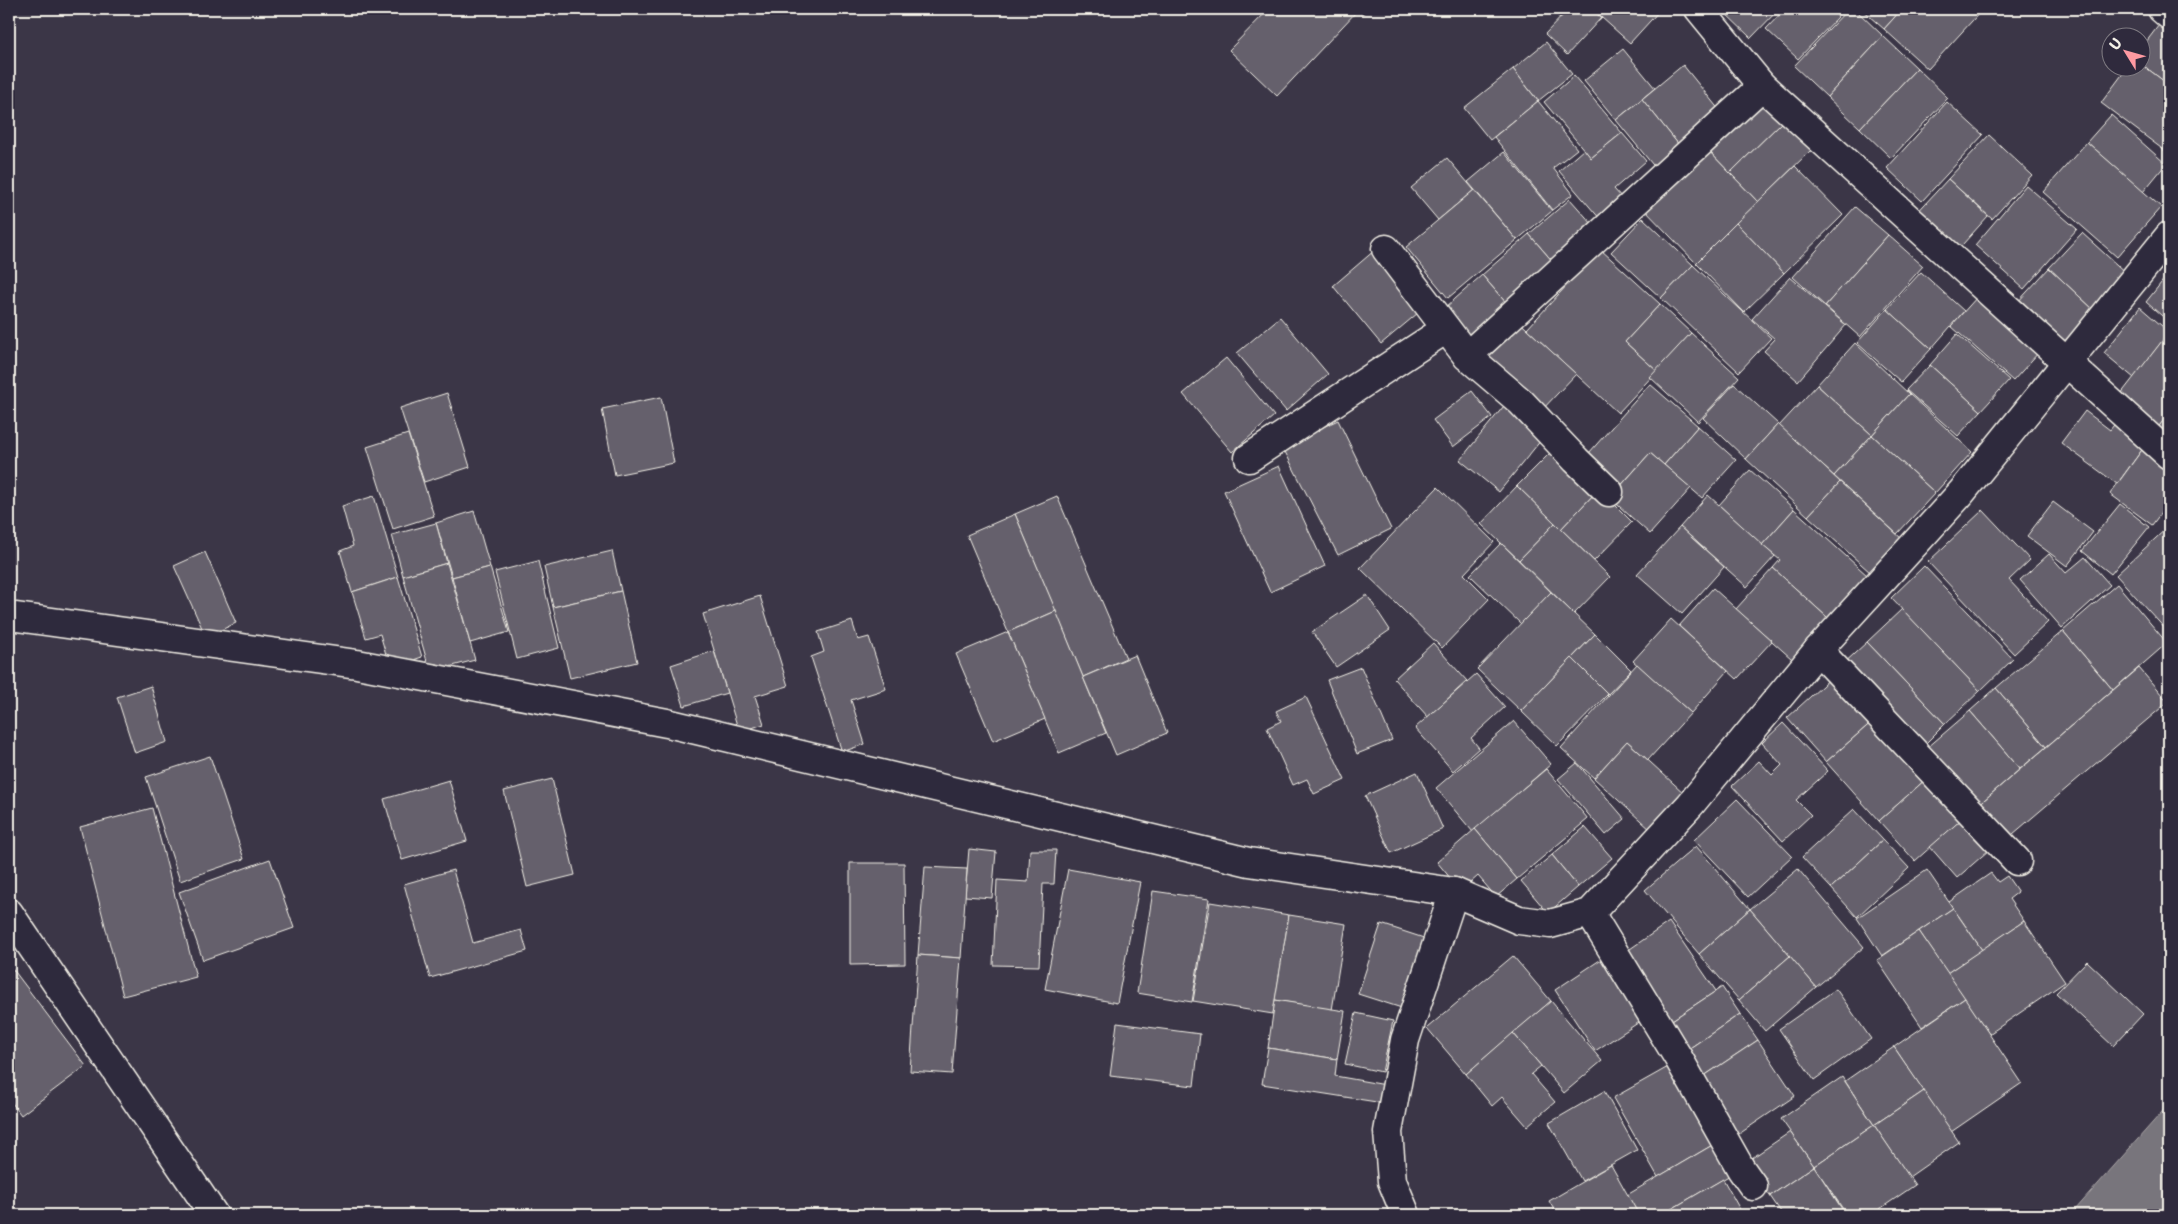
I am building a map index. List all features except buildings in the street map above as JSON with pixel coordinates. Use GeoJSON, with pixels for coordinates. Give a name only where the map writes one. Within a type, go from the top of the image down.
{"type":"FeatureCollection","features":[{"type":"Feature","properties":{"kind":"street"},"geometry":{"type":"LineString","coordinates":[[1699,9],[1762,86],[2169,455]]}},
{"type":"Feature","properties":{"kind":"street"},"geometry":{"type":"LineString","coordinates":[[2162,9],[2169,15]]}},
{"type":"Feature","properties":{"kind":"street"},"geometry":{"type":"LineString","coordinates":[[1467,356],[1762,86]]}},
{"type":"Feature","properties":{"kind":"street"},"geometry":{"type":"LineString","coordinates":[[9,616],[357,664],[647,719],[1001,801],[1249,862],[1454,892],[1519,920],[1550,924],[1590,913],[1690,805],[1818,650],[1961,493],[2169,236]]}},
{"type":"Feature","properties":{"kind":"street"},"geometry":{"type":"LineString","coordinates":[[1386,249],[1467,356],[1521,402],[1609,492]]}},
{"type":"Feature","properties":{"kind":"street"},"geometry":{"type":"LineString","coordinates":[[1249,458],[1446,329]]}},
{"type":"Feature","properties":{"kind":"street"},"geometry":{"type":"LineString","coordinates":[[1818,650],[2016,861]]}},
{"type":"Feature","properties":{"kind":"street"},"geometry":{"type":"LineString","coordinates":[[1406,1215],[1392,1181],[1388,1132],[1406,1040],[1454,892]]}},
{"type":"Feature","properties":{"kind":"street"},"geometry":{"type":"LineString","coordinates":[[9,912],[214,1215]]}},
{"type":"Feature","properties":{"kind":"street"},"geometry":{"type":"LineString","coordinates":[[1590,913],[1679,1060],[1741,1169],[1753,1186]]}},
{"type":"Feature","properties":{"kind":"shaded area"},"geometry":{"type":"Polygon","coordinates":[[[2169,1104],[2169,1215],[2072,1215],[2075,1210],[2169,1104]]]}}]}
